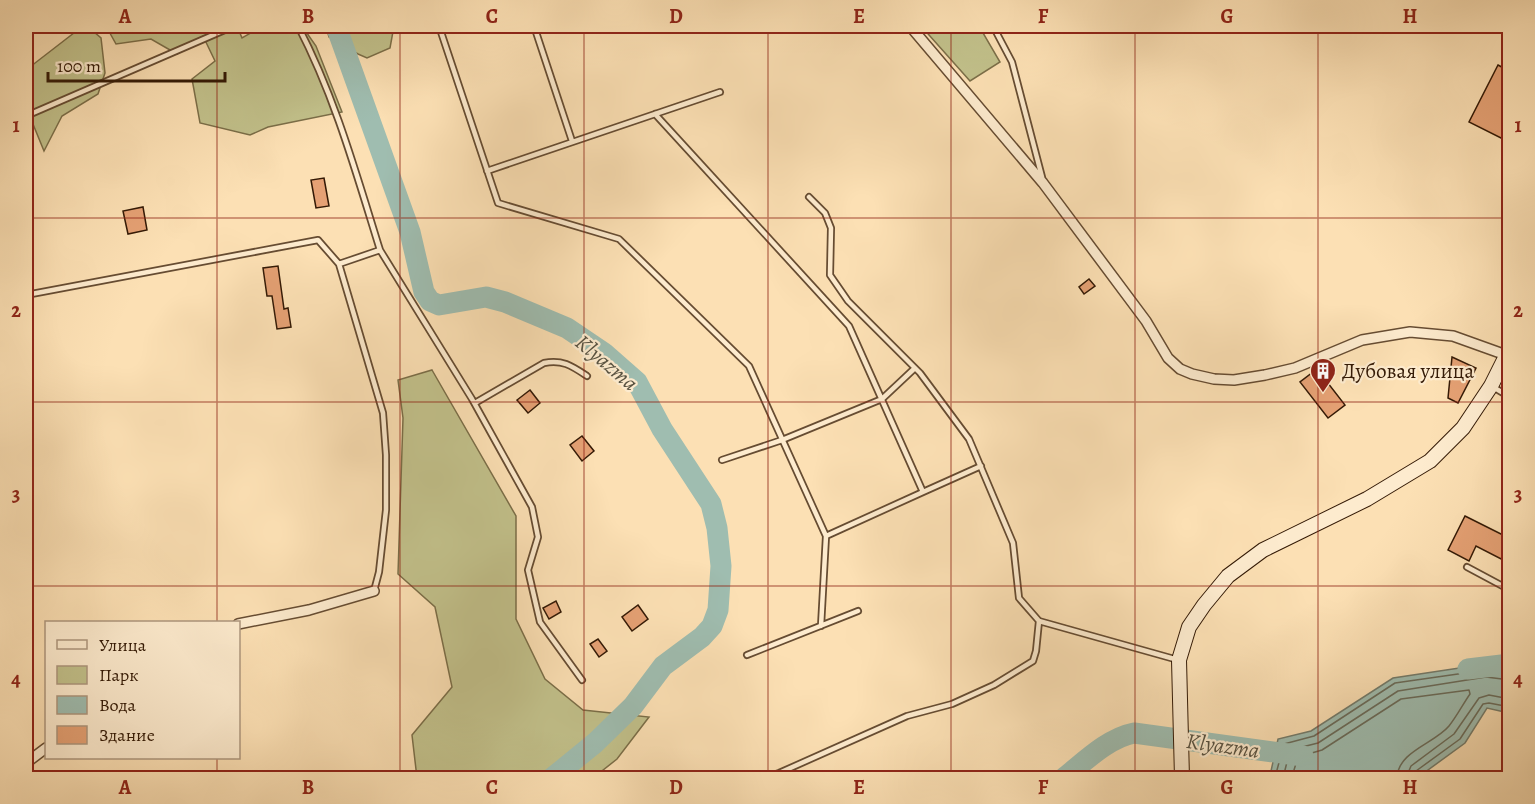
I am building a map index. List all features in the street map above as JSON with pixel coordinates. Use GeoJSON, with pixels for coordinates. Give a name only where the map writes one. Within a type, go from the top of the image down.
{"type":"FeatureCollection","features":[{"type":"Feature","properties":{"kind":"street"},"geometry":{"type":"LineString","coordinates":[[910,26],[1043,183],[1146,321],[1168,358],[1180,369],[1214,379],[1234,380],[1295,368],[1362,340],[1410,332],[1453,336],[1508,354],[1491,386],[1463,428],[1430,461],[1367,499],[1263,550],[1228,576],[1204,604],[1190,627],[1179,660],[1182,778]]}},
{"type":"Feature","properties":{"kind":"street"},"geometry":{"type":"LineString","coordinates":[[240,624],[309,610],[374,591]]}},
{"type":"Feature","properties":{"kind":"street"},"geometry":{"type":"LineString","coordinates":[[26,763],[45,749]]}},
{"type":"Feature","properties":{"kind":"lane"},"geometry":{"type":"LineString","coordinates":[[26,116],[234,26]]}},
{"type":"Feature","properties":{"kind":"lane"},"geometry":{"type":"LineString","coordinates":[[298,26],[318,64],[341,123],[380,250],[475,403],[532,507],[538,537],[528,570],[540,622],[582,681]]}},
{"type":"Feature","properties":{"kind":"lane"},"geometry":{"type":"LineString","coordinates":[[439,26],[498,203],[619,239],[749,366],[826,536],[821,626]]}},
{"type":"Feature","properties":{"kind":"lane"},"geometry":{"type":"LineString","coordinates":[[534,26],[572,141]]}},
{"type":"Feature","properties":{"kind":"lane"},"geometry":{"type":"LineString","coordinates":[[993,26],[1012,62],[1043,183]]}},
{"type":"Feature","properties":{"kind":"lane"},"geometry":{"type":"LineString","coordinates":[[487,171],[720,92]]}},
{"type":"Feature","properties":{"kind":"lane"},"geometry":{"type":"LineString","coordinates":[[655,114],[849,326],[923,492]]}},
{"type":"Feature","properties":{"kind":"lane"},"geometry":{"type":"LineString","coordinates":[[808,197],[825,213],[831,228],[830,274],[848,301],[915,368],[969,438],[1013,543],[1019,598],[1040,621],[1179,660]]}},
{"type":"Feature","properties":{"kind":"lane"},"geometry":{"type":"LineString","coordinates":[[26,295],[318,240],[339,264],[383,412],[386,510],[379,572],[374,591]]}},
{"type":"Feature","properties":{"kind":"lane"},"geometry":{"type":"LineString","coordinates":[[339,264],[380,250]]}},
{"type":"Feature","properties":{"kind":"lane"},"geometry":{"type":"LineString","coordinates":[[475,403],[544,363],[555,360],[569,364],[587,376]]}},
{"type":"Feature","properties":{"kind":"lane"},"geometry":{"type":"LineString","coordinates":[[722,459],[782,440],[882,399],[915,368]]}},
{"type":"Feature","properties":{"kind":"lane"},"geometry":{"type":"LineString","coordinates":[[1491,386],[1509,398]]}},
{"type":"Feature","properties":{"kind":"lane"},"geometry":{"type":"LineString","coordinates":[[826,536],[981,466]]}},
{"type":"Feature","properties":{"kind":"lane"},"geometry":{"type":"LineString","coordinates":[[1467,567],[1509,590]]}},
{"type":"Feature","properties":{"kind":"lane"},"geometry":{"type":"LineString","coordinates":[[747,655],[858,611]]}},
{"type":"Feature","properties":{"kind":"lane"},"geometry":{"type":"LineString","coordinates":[[763,778],[780,773],[906,716],[952,704],[994,685],[1033,661],[1040,621]]}},
{"type":"Feature","properties":{"kind":"green space"},"geometry":{"type":"Polygon","coordinates":[[[83,26],[87,26],[101,38],[105,73],[98,94],[62,116],[44,151],[26,107],[26,70],[83,26]]]}},
{"type":"Feature","properties":{"kind":"green space"},"geometry":{"type":"Polygon","coordinates":[[[106,26],[237,26],[242,38],[263,26],[302,26],[316,46],[342,112],[268,127],[250,135],[200,123],[192,79],[215,61],[203,36],[177,54],[151,39],[116,44],[106,26]]]}},
{"type":"Feature","properties":{"kind":"green space"},"geometry":{"type":"Polygon","coordinates":[[[326,26],[394,26],[390,48],[367,58],[329,37],[326,26]]]}},
{"type":"Feature","properties":{"kind":"green space"},"geometry":{"type":"Polygon","coordinates":[[[921,26],[979,26],[1000,62],[970,81],[921,26]]]}},
{"type":"Feature","properties":{"kind":"green space"},"geometry":{"type":"Polygon","coordinates":[[[432,370],[516,516],[516,619],[545,679],[583,710],[649,717],[617,759],[593,778],[417,778],[412,735],[452,687],[435,607],[398,574],[403,418],[398,380],[432,370]]]}},
{"type":"Feature","properties":{"kind":"water"},"geometry":{"type":"Polygon","coordinates":[[[1486,664],[1509,667],[1509,713],[1487,708],[1465,743],[1417,778],[1273,778],[1271,771],[1278,739],[1311,731],[1393,678],[1486,664]]]}},
{"type":"Feature","properties":{"kind":"building"},"geometry":{"type":"Polygon","coordinates":[[[1498,65],[1509,71],[1509,142],[1469,122],[1498,65]]]}},
{"type":"Feature","properties":{"kind":"building"},"geometry":{"type":"Polygon","coordinates":[[[324,178],[329,206],[316,208],[311,180],[324,178]]]}},
{"type":"Feature","properties":{"kind":"building"},"geometry":{"type":"Polygon","coordinates":[[[143,207],[147,230],[128,234],[123,211],[143,207]]]}},
{"type":"Feature","properties":{"kind":"building"},"geometry":{"type":"Polygon","coordinates":[[[278,266],[284,309],[288,308],[291,327],[277,329],[272,296],[267,296],[263,268],[278,266]]]}},
{"type":"Feature","properties":{"kind":"building"},"geometry":{"type":"Polygon","coordinates":[[[1089,279],[1095,286],[1084,294],[1079,287],[1089,279]]]}},
{"type":"Feature","properties":{"kind":"building"},"geometry":{"type":"Polygon","coordinates":[[[1452,357],[1476,368],[1458,403],[1448,398],[1452,357]]]}},
{"type":"Feature","properties":{"kind":"building","name":"Дубовая улица"},"geometry":{"type":"Polygon","coordinates":[[[1317,369],[1345,405],[1328,418],[1300,382],[1317,369]]]}},
{"type":"Feature","properties":{"kind":"building"},"geometry":{"type":"Polygon","coordinates":[[[530,390],[540,403],[528,413],[517,400],[530,390]]]}},
{"type":"Feature","properties":{"kind":"building"},"geometry":{"type":"Polygon","coordinates":[[[582,436],[594,451],[582,461],[570,445],[582,436]]]}},
{"type":"Feature","properties":{"kind":"building"},"geometry":{"type":"Polygon","coordinates":[[[1465,516],[1509,538],[1509,563],[1476,546],[1469,561],[1448,550],[1465,516]]]}},
{"type":"Feature","properties":{"kind":"building"},"geometry":{"type":"Polygon","coordinates":[[[556,601],[561,612],[549,619],[543,608],[556,601]]]}},
{"type":"Feature","properties":{"kind":"building"},"geometry":{"type":"Polygon","coordinates":[[[638,605],[648,619],[632,631],[622,617],[638,605]]]}},
{"type":"Feature","properties":{"kind":"building"},"geometry":{"type":"Polygon","coordinates":[[[598,639],[607,651],[599,657],[590,644],[598,639]]]}},
{"type":"Feature","properties":{"kind":"waterway","name":"Klyazma"},"geometry":{"type":"LineString","coordinates":[[336,26],[410,232],[424,292],[430,301],[439,305],[486,297],[505,302],[567,328],[604,353],[637,382],[662,429],[711,504],[717,528],[721,566],[718,610],[712,626],[702,637],[663,666],[633,706],[595,743],[552,778]]}},
{"type":"Feature","properties":{"kind":"waterway","name":"Klyazma"},"geometry":{"type":"LineString","coordinates":[[1468,669],[1510,664]]}},
{"type":"Feature","properties":{"kind":"waterway","name":"Klyazma"},"geometry":{"type":"LineString","coordinates":[[1064,778],[1106,745],[1134,733],[1303,756]]}},
{"type":"Feature","properties":{"kind":"place","name":"Дубовая улица"},"geometry":{"type":"Point","coordinates":[1323,394]}}]}
